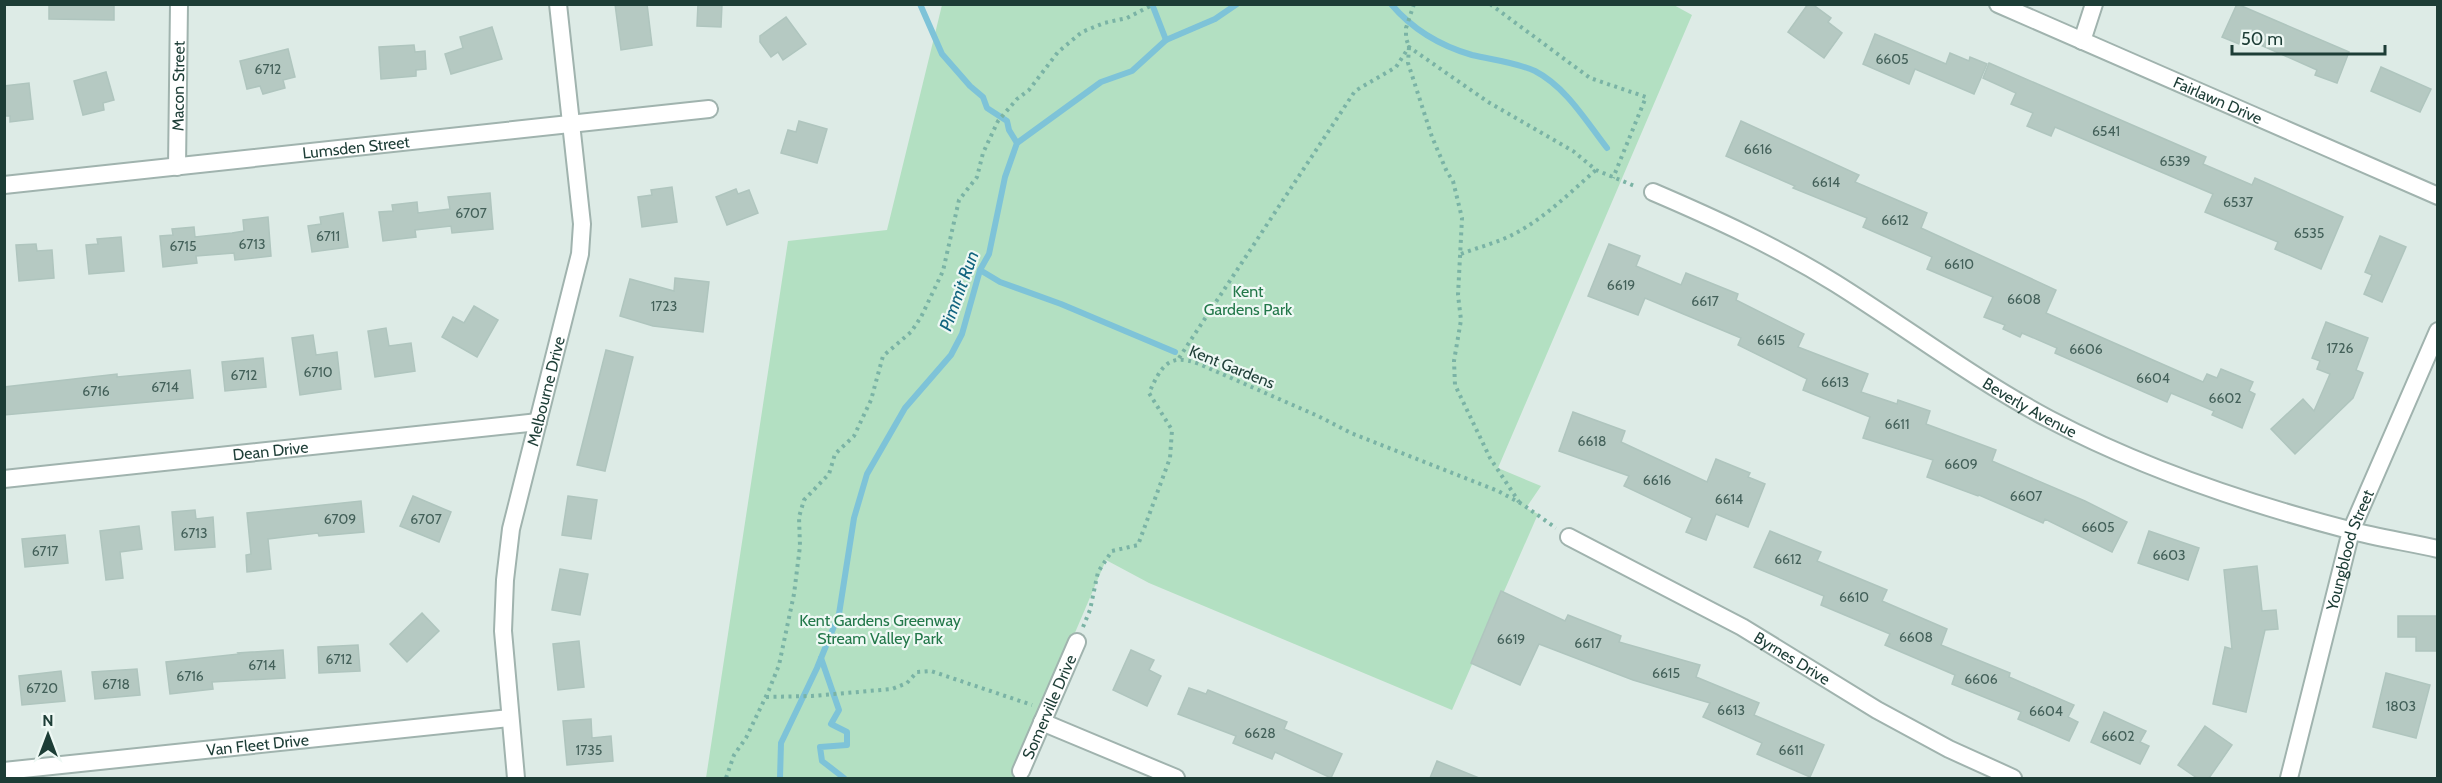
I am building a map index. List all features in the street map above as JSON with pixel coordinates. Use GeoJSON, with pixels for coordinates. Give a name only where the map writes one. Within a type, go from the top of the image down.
{"type":"FeatureCollection","features":[{"type":"Feature","properties":{"kind":"street","name":"Macon Street"},"geometry":{"type":"LineString","coordinates":[[177,167],[179,4]]}},
{"type":"Feature","properties":{"kind":"street","name":"Melbourne Drive"},"geometry":{"type":"LineString","coordinates":[[516,778],[503,631],[505,580],[511,529],[580,254],[582,224],[558,4]]}},
{"type":"Feature","properties":{"kind":"street","name":"Fairlawn Drive"},"geometry":{"type":"LineString","coordinates":[[1998,4],[2438,195]]}},
{"type":"Feature","properties":{"kind":"street"},"geometry":{"type":"LineString","coordinates":[[2082,41],[2094,4]]}},
{"type":"Feature","properties":{"kind":"street","name":"Lumsden Street"},"geometry":{"type":"LineString","coordinates":[[4,185],[709,109]]}},
{"type":"Feature","properties":{"kind":"street","name":"Beverly Avenue"},"geometry":{"type":"LineString","coordinates":[[1653,192],[1757,239],[1803,264],[2003,393],[2108,448],[2197,485],[2251,503],[2351,531],[2438,549]]}},
{"type":"Feature","properties":{"kind":"street","name":"Youngblood Street"},"geometry":{"type":"LineString","coordinates":[[2289,778],[2351,531],[2438,331]]}},
{"type":"Feature","properties":{"kind":"street","name":"Dean Drive"},"geometry":{"type":"LineString","coordinates":[[4,479],[538,422]]}},
{"type":"Feature","properties":{"kind":"street","name":"Byrnes Drive"},"geometry":{"type":"LineString","coordinates":[[1569,537],[1742,627],[1877,710],[2013,778]]}},
{"type":"Feature","properties":{"kind":"street","name":"Somerville Drive"},"geometry":{"type":"LineString","coordinates":[[1021,771],[1077,642]]}},
{"type":"Feature","properties":{"kind":"street"},"geometry":{"type":"LineString","coordinates":[[1045,716],[1176,778]]}},
{"type":"Feature","properties":{"kind":"street","name":"Van Fleet Drive"},"geometry":{"type":"LineString","coordinates":[[4,771],[510,718]]}},
{"type":"Feature","properties":{"kind":"path"},"geometry":{"type":"LineString","coordinates":[[726,778],[734,755],[746,738],[779,665],[791,611],[801,546],[799,517],[804,500],[829,474],[835,454],[854,436],[871,400],[883,356],[911,332],[921,317],[943,271],[959,200],[977,177],[983,153],[998,121],[1017,99],[1029,90],[1058,52],[1082,32],[1104,23],[1127,18],[1154,4]]}},
{"type":"Feature","properties":{"kind":"path","name":"Kent Gardens"},"geometry":{"type":"LineString","coordinates":[[1414,4],[1406,28],[1409,48],[1408,63],[1422,109],[1455,188],[1462,218],[1458,295],[1461,320],[1454,361],[1455,385],[1490,458],[1519,503]]}},
{"type":"Feature","properties":{"kind":"path"},"geometry":{"type":"LineString","coordinates":[[1490,4],[1590,78],[1646,97],[1613,178]]}},
{"type":"Feature","properties":{"kind":"path"},"geometry":{"type":"LineString","coordinates":[[1179,358],[1355,91],[1396,67],[1409,48],[1488,102],[1573,151],[1596,170],[1653,192]]}},
{"type":"Feature","properties":{"kind":"path"},"geometry":{"type":"LineString","coordinates":[[1461,254],[1502,240],[1525,228],[1549,212],[1596,170]]}},
{"type":"Feature","properties":{"kind":"path","name":"Kent Gardens"},"geometry":{"type":"LineString","coordinates":[[1077,642],[1090,610],[1098,572],[1112,551],[1138,545],[1170,458],[1172,430],[1149,393],[1159,370],[1165,364],[1179,358],[1199,364],[1318,416],[1351,433],[1436,465],[1519,503],[1569,537]]}},
{"type":"Feature","properties":{"kind":"path"},"geometry":{"type":"LineString","coordinates":[[766,697],[812,696],[892,689],[907,683],[917,672],[931,671],[992,690],[1045,716]]}},
{"type":"Feature","properties":{"kind":"green space","name":"Kent Gardens Park"},"geometry":{"type":"Polygon","coordinates":[[[1672,4],[1692,15],[1498,468],[1541,486],[1526,508],[1538,514],[1452,710],[1149,583],[1106,560],[1013,778],[706,778],[788,241],[887,230],[942,5],[1672,4]]]}},
{"type":"Feature","properties":{"kind":"building"},"geometry":{"type":"Polygon","coordinates":[[[49,4],[114,4],[114,20],[49,19],[49,4]]]}},
{"type":"Feature","properties":{"kind":"building"},"geometry":{"type":"Polygon","coordinates":[[[615,4],[647,4],[652,45],[621,50],[615,4]]]}},
{"type":"Feature","properties":{"kind":"building"},"geometry":{"type":"Polygon","coordinates":[[[698,4],[722,4],[721,27],[697,26],[698,4]]]}},
{"type":"Feature","properties":{"kind":"building"},"geometry":{"type":"Polygon","coordinates":[[[1808,4],[1812,4],[1831,18],[1828,22],[1842,33],[1824,58],[1788,32],[1808,4]]]}},
{"type":"Feature","properties":{"kind":"building"},"geometry":{"type":"Polygon","coordinates":[[[2237,4],[2349,52],[2337,83],[2315,75],[2317,70],[2247,39],[2244,46],[2222,37],[2237,4]]]}},
{"type":"Feature","properties":{"kind":"building"},"geometry":{"type":"Polygon","coordinates":[[[786,17],[806,44],[783,60],[778,52],[771,57],[760,42],[760,36],[786,17]]]}},
{"type":"Feature","properties":{"kind":"building"},"geometry":{"type":"Polygon","coordinates":[[[492,27],[502,59],[451,74],[445,54],[463,48],[460,37],[492,27]]]}},
{"type":"Feature","properties":{"kind":"building"},"geometry":{"type":"Polygon","coordinates":[[[1875,34],[1946,64],[1950,53],[1969,61],[1970,57],[1987,64],[1974,94],[1915,69],[1909,84],[1863,64],[1875,34]]]}},
{"type":"Feature","properties":{"kind":"building"},"geometry":{"type":"Polygon","coordinates":[[[414,45],[415,52],[425,51],[426,69],[416,70],[416,76],[381,79],[379,47],[414,45]]]}},
{"type":"Feature","properties":{"kind":"building"},"geometry":{"type":"Polygon","coordinates":[[[288,49],[295,77],[283,80],[285,88],[263,94],[260,86],[247,89],[240,61],[288,49]]]}},
{"type":"Feature","properties":{"kind":"building"},"geometry":{"type":"Polygon","coordinates":[[[1989,63],[2206,157],[2203,164],[2252,185],[2255,178],[2343,217],[2321,269],[2275,249],[2278,242],[2205,212],[2213,194],[2055,127],[2051,136],[2027,126],[2033,113],[2011,104],[2016,93],[1983,78],[1989,63]]]}},
{"type":"Feature","properties":{"kind":"building"},"geometry":{"type":"Polygon","coordinates":[[[2381,67],[2431,89],[2420,112],[2371,91],[2381,67]]]}},
{"type":"Feature","properties":{"kind":"building"},"geometry":{"type":"Polygon","coordinates":[[[106,72],[114,100],[103,103],[104,110],[83,115],[74,81],[106,72]]]}},
{"type":"Feature","properties":{"kind":"building"},"geometry":{"type":"Polygon","coordinates":[[[29,83],[33,119],[10,122],[10,116],[4,116],[4,86],[29,83]]]}},
{"type":"Feature","properties":{"kind":"building"},"geometry":{"type":"Polygon","coordinates":[[[799,121],[827,129],[817,163],[781,153],[788,130],[796,132],[799,121]]]}},
{"type":"Feature","properties":{"kind":"building"},"geometry":{"type":"Polygon","coordinates":[[[1741,121],[1859,175],[1855,182],[1927,213],[1921,228],[2056,290],[2046,313],[2203,382],[2207,374],[2217,378],[2221,369],[2253,382],[2249,391],[2255,394],[2242,428],[2212,415],[2214,411],[2171,393],[2167,402],[2055,353],[2057,348],[2022,333],[2020,337],[2003,329],[2005,325],[1984,317],[1993,297],[1927,269],[1932,257],[1863,227],[1867,218],[1793,188],[1795,186],[1726,156],[1741,121]]]}},
{"type":"Feature","properties":{"kind":"building"},"geometry":{"type":"Polygon","coordinates":[[[672,187],[677,222],[642,227],[638,197],[652,195],[651,190],[672,187]]]}},
{"type":"Feature","properties":{"kind":"building"},"geometry":{"type":"Polygon","coordinates":[[[736,189],[738,194],[749,190],[758,213],[727,225],[716,197],[736,189]]]}},
{"type":"Feature","properties":{"kind":"building"},"geometry":{"type":"Polygon","coordinates":[[[490,193],[493,229],[452,233],[451,226],[415,230],[416,237],[383,241],[379,212],[393,211],[392,205],[417,202],[418,213],[450,209],[448,197],[490,193]]]}},
{"type":"Feature","properties":{"kind":"building"},"geometry":{"type":"Polygon","coordinates":[[[343,213],[348,247],[312,252],[308,226],[321,224],[320,217],[343,213]]]}},
{"type":"Feature","properties":{"kind":"building"},"geometry":{"type":"Polygon","coordinates":[[[268,217],[271,256],[235,260],[234,253],[196,256],[197,263],[163,267],[160,236],[173,235],[172,229],[194,227],[195,237],[232,233],[244,231],[243,220],[268,217]]]}},
{"type":"Feature","properties":{"kind":"building"},"geometry":{"type":"Polygon","coordinates":[[[2380,236],[2406,247],[2382,302],[2364,294],[2372,275],[2365,272],[2380,236]]]}},
{"type":"Feature","properties":{"kind":"building"},"geometry":{"type":"Polygon","coordinates":[[[121,237],[124,271],[89,274],[86,245],[98,244],[97,239],[121,237]]]}},
{"type":"Feature","properties":{"kind":"building"},"geometry":{"type":"Polygon","coordinates":[[[36,244],[37,251],[52,250],[54,278],[19,281],[16,245],[36,244]]]}},
{"type":"Feature","properties":{"kind":"building"},"geometry":{"type":"Polygon","coordinates":[[[1609,244],[1640,256],[1636,266],[1681,285],[1686,273],[1738,294],[1736,300],[1804,334],[1798,347],[1868,374],[1861,392],[1897,404],[1898,400],[1930,411],[1926,424],[1996,450],[1992,461],[2085,501],[2127,522],[2112,552],[2045,519],[2043,523],[1979,495],[1927,477],[1933,460],[1863,438],[1870,417],[1803,390],[1807,379],[1738,345],[1741,338],[1645,298],[1638,315],[1588,296],[1609,244]]]}},
{"type":"Feature","properties":{"kind":"building"},"geometry":{"type":"Polygon","coordinates":[[[675,278],[709,282],[703,332],[653,326],[620,316],[630,279],[674,291],[675,278]]]}},
{"type":"Feature","properties":{"kind":"building"},"geometry":{"type":"Polygon","coordinates":[[[474,306],[498,320],[477,357],[442,337],[453,317],[464,323],[474,306]]]}},
{"type":"Feature","properties":{"kind":"building"},"geometry":{"type":"Polygon","coordinates":[[[2326,322],[2368,338],[2356,370],[2363,373],[2353,398],[2295,454],[2271,429],[2303,399],[2314,411],[2330,374],[2317,369],[2320,361],[2312,358],[2326,322]]]}},
{"type":"Feature","properties":{"kind":"building"},"geometry":{"type":"Polygon","coordinates":[[[386,328],[389,346],[411,343],[415,371],[375,377],[368,331],[386,328]]]}},
{"type":"Feature","properties":{"kind":"building"},"geometry":{"type":"Polygon","coordinates":[[[313,335],[316,355],[337,352],[341,389],[300,395],[292,338],[313,335]]]}},
{"type":"Feature","properties":{"kind":"building"},"geometry":{"type":"Polygon","coordinates":[[[606,350],[633,357],[605,471],[577,465],[606,350]]]}},
{"type":"Feature","properties":{"kind":"building"},"geometry":{"type":"Polygon","coordinates":[[[263,358],[266,387],[225,391],[222,362],[263,358]]]}},
{"type":"Feature","properties":{"kind":"building"},"geometry":{"type":"Polygon","coordinates":[[[190,370],[193,398],[4,415],[4,387],[117,374],[117,377],[190,370]]]}},
{"type":"Feature","properties":{"kind":"building"},"geometry":{"type":"Polygon","coordinates":[[[1573,412],[1625,431],[1621,442],[1707,482],[1716,459],[1750,473],[1748,477],[1765,484],[1748,527],[1716,514],[1706,540],[1686,532],[1692,518],[1624,486],[1629,476],[1559,451],[1573,412]]]}},
{"type":"Feature","properties":{"kind":"building"},"geometry":{"type":"Polygon","coordinates":[[[413,496],[451,512],[439,542],[400,526],[413,496]]]}},
{"type":"Feature","properties":{"kind":"building"},"geometry":{"type":"Polygon","coordinates":[[[568,496],[597,500],[591,539],[562,535],[568,496]]]}},
{"type":"Feature","properties":{"kind":"building"},"geometry":{"type":"Polygon","coordinates":[[[361,501],[364,532],[319,536],[318,533],[268,539],[271,569],[247,572],[246,555],[251,554],[247,513],[361,501]]]}},
{"type":"Feature","properties":{"kind":"building"},"geometry":{"type":"Polygon","coordinates":[[[195,510],[196,519],[213,517],[215,547],[175,550],[172,512],[195,510]]]}},
{"type":"Feature","properties":{"kind":"building"},"geometry":{"type":"Polygon","coordinates":[[[139,526],[142,549],[120,552],[123,578],[106,580],[100,531],[139,526]]]}},
{"type":"Feature","properties":{"kind":"building"},"geometry":{"type":"Polygon","coordinates":[[[1770,531],[1821,552],[1817,561],[1887,590],[1882,601],[1947,629],[1941,645],[2010,673],[2009,677],[2074,705],[2068,717],[2078,722],[2069,741],[2018,719],[2021,712],[1952,684],[1955,675],[1885,645],[1890,634],[1821,605],[1824,596],[1754,567],[1770,531]]]}},
{"type":"Feature","properties":{"kind":"building"},"geometry":{"type":"Polygon","coordinates":[[[2149,531],[2199,548],[2188,580],[2138,563],[2149,531]]]}},
{"type":"Feature","properties":{"kind":"building"},"geometry":{"type":"Polygon","coordinates":[[[65,535],[68,563],[25,567],[22,539],[65,535]]]}},
{"type":"Feature","properties":{"kind":"building"},"geometry":{"type":"Polygon","coordinates":[[[2257,566],[2262,611],[2276,610],[2278,629],[2265,630],[2246,712],[2213,704],[2225,647],[2232,649],[2224,570],[2257,566]]]}},
{"type":"Feature","properties":{"kind":"building"},"geometry":{"type":"Polygon","coordinates":[[[560,569],[588,574],[580,615],[552,610],[560,569]]]}},
{"type":"Feature","properties":{"kind":"building"},"geometry":{"type":"Polygon","coordinates":[[[1501,591],[1565,621],[1568,615],[1621,636],[1619,642],[1700,665],[1696,677],[1759,703],[1754,715],[1824,745],[1810,777],[1757,754],[1762,743],[1703,717],[1710,703],[1633,680],[1539,644],[1520,685],[1471,663],[1501,591]]]}},
{"type":"Feature","properties":{"kind":"building"},"geometry":{"type":"Polygon","coordinates":[[[422,613],[439,631],[407,662],[390,644],[422,613]]]}},
{"type":"Feature","properties":{"kind":"building"},"geometry":{"type":"Polygon","coordinates":[[[2398,616],[2438,616],[2438,651],[2416,651],[2416,637],[2398,637],[2398,616]]]}},
{"type":"Feature","properties":{"kind":"building"},"geometry":{"type":"Polygon","coordinates":[[[579,641],[584,687],[558,690],[553,644],[579,641]]]}},
{"type":"Feature","properties":{"kind":"building"},"geometry":{"type":"Polygon","coordinates":[[[358,645],[360,671],[319,673],[318,647],[358,645]]]}},
{"type":"Feature","properties":{"kind":"building"},"geometry":{"type":"Polygon","coordinates":[[[283,650],[285,678],[212,682],[213,689],[170,694],[166,662],[283,650]]]}},
{"type":"Feature","properties":{"kind":"building"},"geometry":{"type":"Polygon","coordinates":[[[1131,650],[1154,660],[1149,670],[1161,676],[1147,706],[1113,690],[1131,650]]]}},
{"type":"Feature","properties":{"kind":"building"},"geometry":{"type":"Polygon","coordinates":[[[137,669],[140,695],[95,699],[92,672],[137,669]]]}},
{"type":"Feature","properties":{"kind":"building"},"geometry":{"type":"Polygon","coordinates":[[[61,671],[65,701],[22,705],[19,676],[61,671]]]}},
{"type":"Feature","properties":{"kind":"building"},"geometry":{"type":"Polygon","coordinates":[[[2386,673],[2430,685],[2416,738],[2373,727],[2386,673]]]}},
{"type":"Feature","properties":{"kind":"building"},"geometry":{"type":"Polygon","coordinates":[[[1189,688],[1206,694],[1208,690],[1287,722],[1284,729],[1342,754],[1331,778],[1275,752],[1272,759],[1233,743],[1236,736],[1178,714],[1189,688]]]}},
{"type":"Feature","properties":{"kind":"building"},"geometry":{"type":"Polygon","coordinates":[[[2104,712],[2146,731],[2140,742],[2149,746],[2140,764],[2091,742],[2104,712]]]}},
{"type":"Feature","properties":{"kind":"building"},"geometry":{"type":"Polygon","coordinates":[[[591,719],[592,738],[611,736],[613,761],[567,765],[563,721],[591,719]]]}},
{"type":"Feature","properties":{"kind":"building"},"geometry":{"type":"Polygon","coordinates":[[[2205,726],[2232,745],[2209,778],[2197,778],[2178,765],[2205,726]]]}},
{"type":"Feature","properties":{"kind":"building"},"geometry":{"type":"Polygon","coordinates":[[[1437,761],[1479,778],[1430,778],[1437,761]]]}},
{"type":"Feature","properties":{"kind":"waterway"},"geometry":{"type":"LineString","coordinates":[[920,4],[942,54],[970,86],[983,97],[987,108],[1007,121],[1009,130],[1017,143]]}},
{"type":"Feature","properties":{"kind":"waterway"},"geometry":{"type":"LineString","coordinates":[[1152,4],[1166,40]]}},
{"type":"Feature","properties":{"kind":"waterway","name":"Pimmit Run"},"geometry":{"type":"LineString","coordinates":[[780,778],[781,743],[817,668],[839,614],[854,518],[867,474],[905,408],[951,355],[962,334],[980,270],[989,254],[1005,177],[1017,143],[1101,82],[1132,71],[1166,40],[1215,19],[1237,4]]}},
{"type":"Feature","properties":{"kind":"waterway"},"geometry":{"type":"LineString","coordinates":[[1391,4],[1418,29],[1449,47],[1472,55],[1520,65],[1546,78],[1575,105],[1607,148]]}},
{"type":"Feature","properties":{"kind":"waterway"},"geometry":{"type":"LineString","coordinates":[[980,270],[1000,282],[1061,304],[1175,352]]}},
{"type":"Feature","properties":{"kind":"waterway"},"geometry":{"type":"LineString","coordinates":[[821,658],[839,710],[831,724],[847,732],[847,745],[820,747],[822,761],[844,778]]}},
{"type":"Feature","properties":{"kind":"park label","name":"Kent Gardens Greenway Stream Valley Park"},"geometry":{"type":"Point","coordinates":[880,629]}}]}
